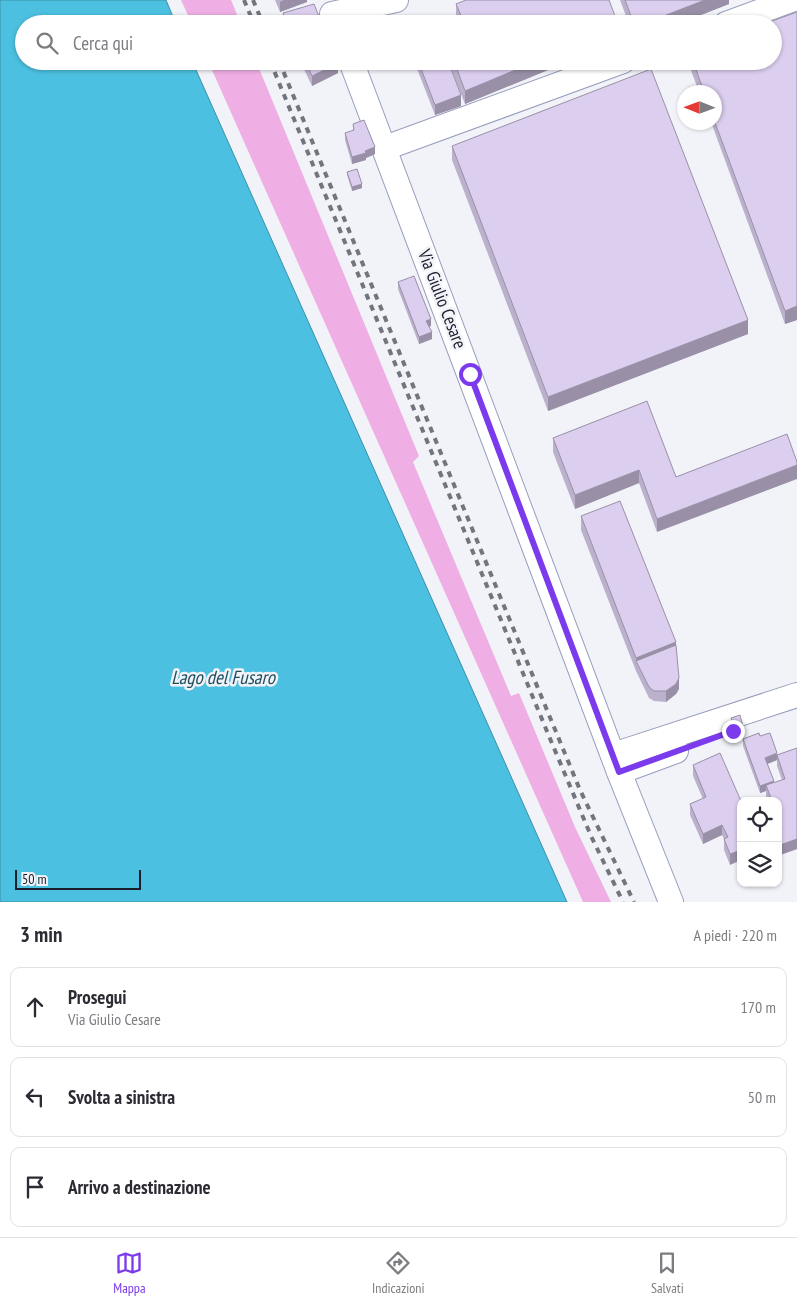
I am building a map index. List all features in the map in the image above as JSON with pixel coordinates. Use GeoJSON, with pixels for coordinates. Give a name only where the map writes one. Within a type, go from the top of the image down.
{"type":"FeatureCollection","features":[{"type":"Feature","properties":{"kind":"street"},"geometry":{"type":"LineString","coordinates":[[332,12],[396,0]]}},
{"type":"Feature","properties":{"kind":"street"},"geometry":{"type":"LineString","coordinates":[[750,15],[791,0]]}},
{"type":"Feature","properties":{"kind":"street","name":"Via Giulio Cesare"},"geometry":{"type":"LineString","coordinates":[[355,70],[616,763],[671,902]]}},
{"type":"Feature","properties":{"kind":"street"},"geometry":{"type":"LineString","coordinates":[[385,148],[598,70]]}},
{"type":"Feature","properties":{"kind":"street"},"geometry":{"type":"LineString","coordinates":[[616,763],[797,695]]}},
{"type":"Feature","properties":{"kind":"street"},"geometry":{"type":"LineString","coordinates":[[616,763],[797,711]]}},
{"type":"Feature","properties":{"kind":"shaded area"},"geometry":{"type":"Polygon","coordinates":[[[181,0],[231,0],[237,15],[188,15],[181,0]]]}},
{"type":"Feature","properties":{"kind":"shaded area"},"geometry":{"type":"Polygon","coordinates":[[[212,70],[260,70],[419,456],[413,462],[511,696],[519,693],[575,827],[611,902],[583,902],[212,70]]]}},
{"type":"Feature","properties":{"kind":"water","name":"Lago del Fusaro"},"geometry":{"type":"Polygon","coordinates":[[[0,0],[166,0],[172,15],[15,15],[15,70],[196,70],[567,902],[0,902],[0,0]]]}},
{"type":"Feature","properties":{"kind":"building"},"geometry":{"type":"Polygon","coordinates":[[[466,0],[609,0],[615,15],[461,15],[456,4],[466,0]]]}},
{"type":"Feature","properties":{"kind":"building"},"geometry":{"type":"Polygon","coordinates":[[[625,0],[705,0],[666,15],[631,15],[625,0]]]}},
{"type":"Feature","properties":{"kind":"building"},"geometry":{"type":"Polygon","coordinates":[[[314,4],[318,15],[284,15],[283,13],[314,4]]]}},
{"type":"Feature","properties":{"kind":"building"},"geometry":{"type":"Polygon","coordinates":[[[797,12],[797,306],[785,311],[718,130],[722,130],[722,85],[702,85],[696,70],[782,70],[782,17],[797,12]]]}},
{"type":"Feature","properties":{"kind":"building"},"geometry":{"type":"Polygon","coordinates":[[[309,70],[324,70],[312,76],[309,70]]]}},
{"type":"Feature","properties":{"kind":"building"},"geometry":{"type":"Polygon","coordinates":[[[421,70],[451,70],[461,95],[435,105],[421,70]]]}},
{"type":"Feature","properties":{"kind":"building"},"geometry":{"type":"Polygon","coordinates":[[[457,70],[515,70],[465,91],[457,70]]]}},
{"type":"Feature","properties":{"kind":"building"},"geometry":{"type":"Polygon","coordinates":[[[651,70],[748,320],[548,397],[452,146],[651,70]]]}},
{"type":"Feature","properties":{"kind":"building"},"geometry":{"type":"Polygon","coordinates":[[[364,120],[375,147],[365,151],[366,153],[352,157],[345,133],[354,130],[353,124],[364,120]]]}},
{"type":"Feature","properties":{"kind":"building"},"geometry":{"type":"Polygon","coordinates":[[[357,169],[362,184],[352,187],[347,172],[357,169]]]}},
{"type":"Feature","properties":{"kind":"building"},"geometry":{"type":"Polygon","coordinates":[[[414,276],[431,319],[426,321],[432,332],[419,337],[398,282],[414,276]]]}},
{"type":"Feature","properties":{"kind":"building"},"geometry":{"type":"Polygon","coordinates":[[[647,401],[676,477],[787,434],[797,465],[657,519],[639,470],[575,495],[553,438],[647,401]]]}},
{"type":"Feature","properties":{"kind":"building"},"geometry":{"type":"Polygon","coordinates":[[[620,501],[676,642],[636,658],[581,516],[620,501]]]}},
{"type":"Feature","properties":{"kind":"building"},"geometry":{"type":"Polygon","coordinates":[[[676,645],[679,678],[676,684],[666,691],[654,691],[649,687],[636,661],[676,645]]]}},
{"type":"Feature","properties":{"kind":"building"},"geometry":{"type":"Polygon","coordinates":[[[740,715],[744,730],[737,733],[731,718],[740,715]]]}},
{"type":"Feature","properties":{"kind":"building"},"geometry":{"type":"Polygon","coordinates":[[[759,733],[760,736],[770,733],[777,753],[765,758],[774,781],[760,786],[743,739],[759,733]]]}},
{"type":"Feature","properties":{"kind":"building"},"geometry":{"type":"Polygon","coordinates":[[[797,748],[797,839],[782,844],[782,797],[770,797],[766,785],[785,779],[777,755],[797,748]]]}},
{"type":"Feature","properties":{"kind":"building"},"geometry":{"type":"Polygon","coordinates":[[[720,753],[739,797],[737,797],[737,851],[730,854],[724,839],[728,837],[722,825],[703,834],[690,804],[706,797],[693,765],[720,753]]]}},
{"type":"Feature","properties":{"kind":"railway"},"geometry":{"type":"LineString","coordinates":[[244,0],[250,15]]}},
{"type":"Feature","properties":{"kind":"railway"},"geometry":{"type":"LineString","coordinates":[[253,0],[259,15]]}},
{"type":"Feature","properties":{"kind":"railway"},"geometry":{"type":"LineString","coordinates":[[274,70],[551,741],[591,836],[623,902]]}},
{"type":"Feature","properties":{"kind":"railway"},"geometry":{"type":"LineString","coordinates":[[283,70],[580,790],[634,902]]}},
{"type":"Feature","properties":{"kind":"route"},"geometry":{"type":"LineString","coordinates":[[470,374],[619,772],[733,731]]}}]}
